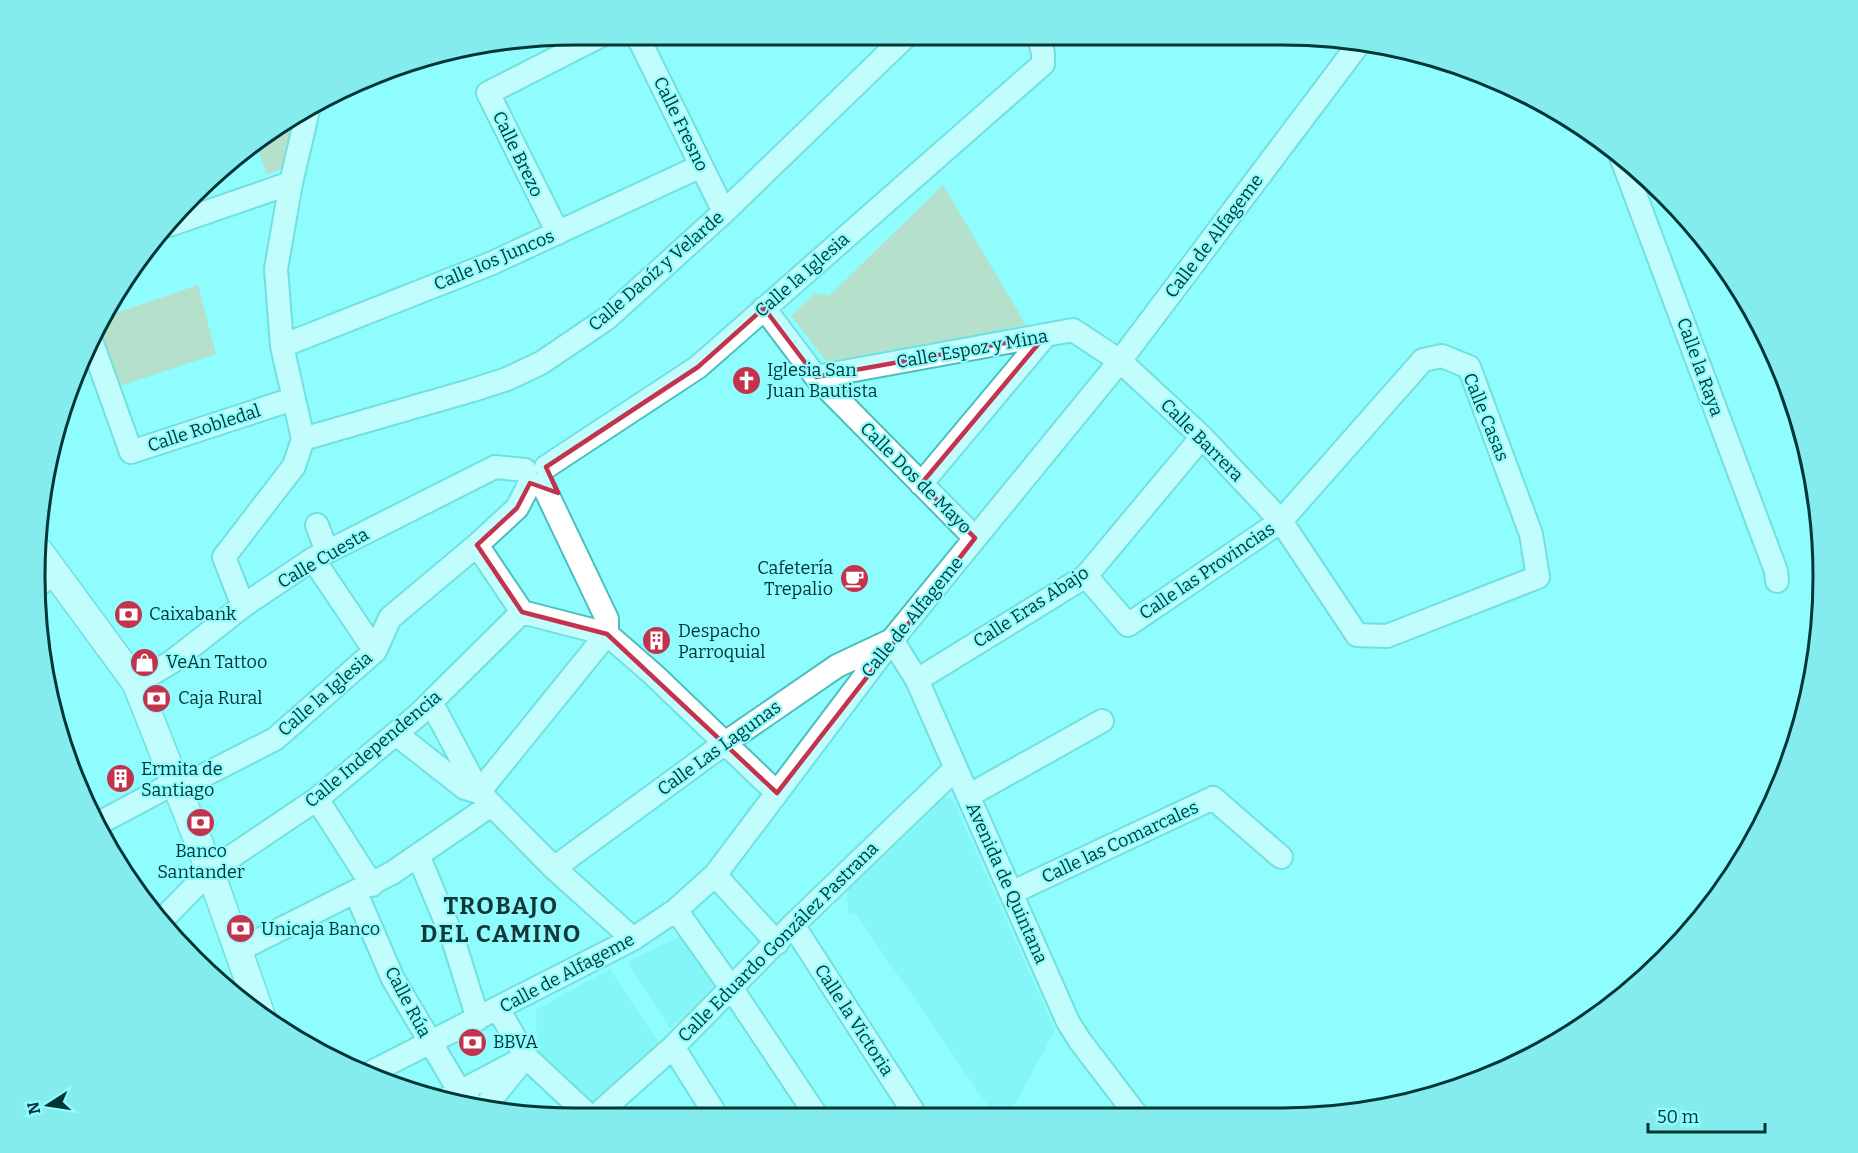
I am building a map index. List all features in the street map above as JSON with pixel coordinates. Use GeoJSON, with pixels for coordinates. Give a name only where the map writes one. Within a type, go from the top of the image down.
{"type":"FeatureCollection","features":[{"type":"Feature","properties":{"kind":"main road"},"geometry":{"type":"LineString","coordinates":[[45,577],[86,631],[122,684],[172,788]]}},
{"type":"Feature","properties":{"kind":"main road"},"geometry":{"type":"LineString","coordinates":[[45,577],[136,683],[204,876],[236,984]]}},
{"type":"Feature","properties":{"kind":"main road"},"geometry":{"type":"LineString","coordinates":[[86,631],[104,648],[126,679],[136,683]]}},
{"type":"Feature","properties":{"kind":"main road"},"geometry":{"type":"LineString","coordinates":[[204,876],[255,1000]]}},
{"type":"Feature","properties":{"kind":"street","name":"Calle Brezo"},"geometry":{"type":"LineString","coordinates":[[558,233],[488,93],[582,45]]}},
{"type":"Feature","properties":{"kind":"street","name":"Calle Fresno"},"geometry":{"type":"LineString","coordinates":[[643,45],[724,212]]}},
{"type":"Feature","properties":{"kind":"street","name":"Calle Daoíz y Velarde"},"geometry":{"type":"LineString","coordinates":[[303,439],[495,383],[541,363],[606,319],[724,212],[897,45]]}},
{"type":"Feature","properties":{"kind":"street","name":"Calle la Iglesia"},"geometry":{"type":"LineString","coordinates":[[361,630],[390,618],[477,545],[517,508],[536,476],[698,367],[1043,64],[1041,45]]}},
{"type":"Feature","properties":{"kind":"street","name":"Calle de Alfageme"},"geometry":{"type":"LineString","coordinates":[[377,1069],[633,939],[676,910],[715,875],[892,640],[1120,361],[1354,50]]}},
{"type":"Feature","properties":{"kind":"street"},"geometry":{"type":"LineString","coordinates":[[243,606],[224,557],[294,466],[303,439],[282,346],[276,269],[291,183],[306,119]]}},
{"type":"Feature","properties":{"kind":"street","name":"Calle los Juncos"},"geometry":{"type":"LineString","coordinates":[[282,346],[490,264],[702,166]]}},
{"type":"Feature","properties":{"kind":"street","name":"Calle la Raya"},"geometry":{"type":"LineString","coordinates":[[1627,173],[1776,571],[1776,580]]}},
{"type":"Feature","properties":{"kind":"street"},"geometry":{"type":"LineString","coordinates":[[182,220],[291,183]]}},
{"type":"Feature","properties":{"kind":"street","name":"Calle Dos de Mayo"},"geometry":{"type":"LineString","coordinates":[[764,308],[816,377],[975,538]]}},
{"type":"Feature","properties":{"kind":"street","name":"Calle Espoz y Mina"},"geometry":{"type":"LineString","coordinates":[[816,377],[1073,330],[1120,361]]}},
{"type":"Feature","properties":{"kind":"street"},"geometry":{"type":"LineString","coordinates":[[921,484],[1045,336]]}},
{"type":"Feature","properties":{"kind":"street","name":"Calle Robledal"},"geometry":{"type":"LineString","coordinates":[[95,351],[131,452],[293,399]]}},
{"type":"Feature","properties":{"kind":"street","name":"Calle Casas"},"geometry":{"type":"LineString","coordinates":[[1281,521],[1423,360],[1442,356],[1468,367],[1531,534],[1538,577]]}},
{"type":"Feature","properties":{"kind":"street","name":"Calle Barrera"},"geometry":{"type":"LineString","coordinates":[[1120,361],[1202,437],[1281,521],[1357,635],[1388,636],[1538,577]]}},
{"type":"Feature","properties":{"kind":"street","name":"Calle Eras Abajo"},"geometry":{"type":"LineString","coordinates":[[917,680],[1086,576],[1202,437]]}},
{"type":"Feature","properties":{"kind":"street","name":"Calle Cuesta"},"geometry":{"type":"LineString","coordinates":[[136,683],[173,661],[243,606],[320,555],[495,467],[536,476]]}},
{"type":"Feature","properties":{"kind":"street"},"geometry":{"type":"LineString","coordinates":[[237,951],[364,889],[418,855],[485,799],[607,634],[607,619],[536,476]]}},
{"type":"Feature","properties":{"kind":"street","name":"Calle las Provincias"},"geometry":{"type":"LineString","coordinates":[[1086,576],[1128,626],[1281,521]]}},
{"type":"Feature","properties":{"kind":"street"},"geometry":{"type":"LineString","coordinates":[[317,525],[320,555],[375,651]]}},
{"type":"Feature","properties":{"kind":"street"},"geometry":{"type":"LineString","coordinates":[[477,545],[522,612],[607,634],[777,793]]}},
{"type":"Feature","properties":{"kind":"street","name":"Calle Independencia"},"geometry":{"type":"LineString","coordinates":[[167,915],[204,876],[317,800],[396,734],[522,612]]}},
{"type":"Feature","properties":{"kind":"street","name":"Calle la Iglesia"},"geometry":{"type":"LineString","coordinates":[[104,820],[275,739],[375,651],[390,618]]}},
{"type":"Feature","properties":{"kind":"street","name":"Avenida de Quintana"},"geometry":{"type":"LineString","coordinates":[[892,640],[917,680],[1068,1022],[1131,1108]]}},
{"type":"Feature","properties":{"kind":"street","name":"Calle Las Lagunas"},"geometry":{"type":"LineString","coordinates":[[554,868],[725,743],[837,666],[892,640]]}},
{"type":"Feature","properties":{"kind":"street"},"geometry":{"type":"LineString","coordinates":[[431,702],[485,799],[554,868],[633,939]]}},
{"type":"Feature","properties":{"kind":"street"},"geometry":{"type":"LineString","coordinates":[[968,796],[1102,721]]}},
{"type":"Feature","properties":{"kind":"street"},"geometry":{"type":"LineString","coordinates":[[396,734],[465,788],[485,799]]}},
{"type":"Feature","properties":{"kind":"street","name":"Calle Eduardo González Pastrana"},"geometry":{"type":"LineString","coordinates":[[605,1108],[673,1047],[793,925],[956,768]]}},
{"type":"Feature","properties":{"kind":"street","name":"Calle las Comarcales"},"geometry":{"type":"LineString","coordinates":[[1011,893],[1213,798],[1281,857]]}},
{"type":"Feature","properties":{"kind":"street","name":"Calle Rúa"},"geometry":{"type":"LineString","coordinates":[[317,800],[364,889],[393,979],[458,1094]]}},
{"type":"Feature","properties":{"kind":"street"},"geometry":{"type":"LineString","coordinates":[[418,855],[453,939],[478,1019]]}},
{"type":"Feature","properties":{"kind":"street"},"geometry":{"type":"LineString","coordinates":[[715,875],[777,943]]}},
{"type":"Feature","properties":{"kind":"street"},"geometry":{"type":"LineString","coordinates":[[676,910],[811,1108]]}},
{"type":"Feature","properties":{"kind":"street","name":"Calle la Victoria"},"geometry":{"type":"LineString","coordinates":[[793,925],[911,1108]]}},
{"type":"Feature","properties":{"kind":"street"},"geometry":{"type":"LineString","coordinates":[[498,1009],[526,1057],[581,1108]]}},
{"type":"Feature","properties":{"kind":"street"},"geometry":{"type":"LineString","coordinates":[[673,1047],[712,1108]]}},
{"type":"Feature","properties":{"kind":"street"},"geometry":{"type":"LineString","coordinates":[[464,1096],[526,1057]]}},
{"type":"Feature","properties":{"kind":"street"},"geometry":{"type":"LineString","coordinates":[[490,1101],[526,1057]]}},
{"type":"Feature","properties":{"kind":"highlighted area"},"geometry":{"type":"Polygon","coordinates":[[[764,308],[816,377],[1045,336],[921,484],[975,538],[777,793],[607,634],[522,612],[477,545],[517,508],[530,483],[558,493],[546,467],[698,367],[764,308]]]}},
{"type":"Feature","properties":{"kind":"shaded area"},"geometry":{"type":"Polygon","coordinates":[[[291,129],[284,168],[267,174],[259,151],[291,129]]]}},
{"type":"Feature","properties":{"kind":"shaded area"},"geometry":{"type":"Polygon","coordinates":[[[943,185],[1026,325],[875,353],[831,367],[791,316],[815,293],[829,296],[943,185]]]}},
{"type":"Feature","properties":{"kind":"shaded area"},"geometry":{"type":"Polygon","coordinates":[[[198,285],[216,354],[116,387],[100,342],[115,313],[198,285]]]}},
{"type":"Feature","properties":{"kind":"shaded area"},"geometry":{"type":"Polygon","coordinates":[[[944,797],[953,800],[1055,1030],[1015,1104],[1010,1108],[989,1108],[856,914],[848,914],[847,890],[936,801],[944,797]]]}},
{"type":"Feature","properties":{"kind":"shaded area"},"geometry":{"type":"Polygon","coordinates":[[[681,936],[714,987],[670,1029],[627,962],[681,936]]]}},
{"type":"Feature","properties":{"kind":"shaded area"},"geometry":{"type":"Polygon","coordinates":[[[610,969],[658,1042],[599,1101],[588,1101],[537,1049],[536,1010],[610,969]]]}},
{"type":"Feature","properties":{"kind":"place","name":"Iglesia San Juan Bautista"},"geometry":{"type":"Point","coordinates":[746,380]}},
{"type":"Feature","properties":{"kind":"place","name":"Cafetería Trepalio"},"geometry":{"type":"Point","coordinates":[854,578]}},
{"type":"Feature","properties":{"kind":"place","name":"Caixabank"},"geometry":{"type":"Point","coordinates":[128,614]}},
{"type":"Feature","properties":{"kind":"place","name":"Despacho Parroquial"},"geometry":{"type":"Point","coordinates":[657,641]}},
{"type":"Feature","properties":{"kind":"place","name":"VeAn Tattoo"},"geometry":{"type":"Point","coordinates":[145,662]}},
{"type":"Feature","properties":{"kind":"place","name":"Caja Rural"},"geometry":{"type":"Point","coordinates":[157,698]}},
{"type":"Feature","properties":{"kind":"place","name":"Ermita de Santiago"},"geometry":{"type":"Point","coordinates":[120,779]}},
{"type":"Feature","properties":{"kind":"place","name":"Banco Santander"},"geometry":{"type":"Point","coordinates":[201,822]}},
{"type":"Feature","properties":{"kind":"place","name":"Unicaja Banco"},"geometry":{"type":"Point","coordinates":[240,929]}},
{"type":"Feature","properties":{"kind":"place","name":"BBVA"},"geometry":{"type":"Point","coordinates":[472,1042]}},
{"type":"Feature","properties":{"kind":"district","name":"TROBAJO DEL CAMINO"},"geometry":{"type":"Point","coordinates":[501,920]}}]}
